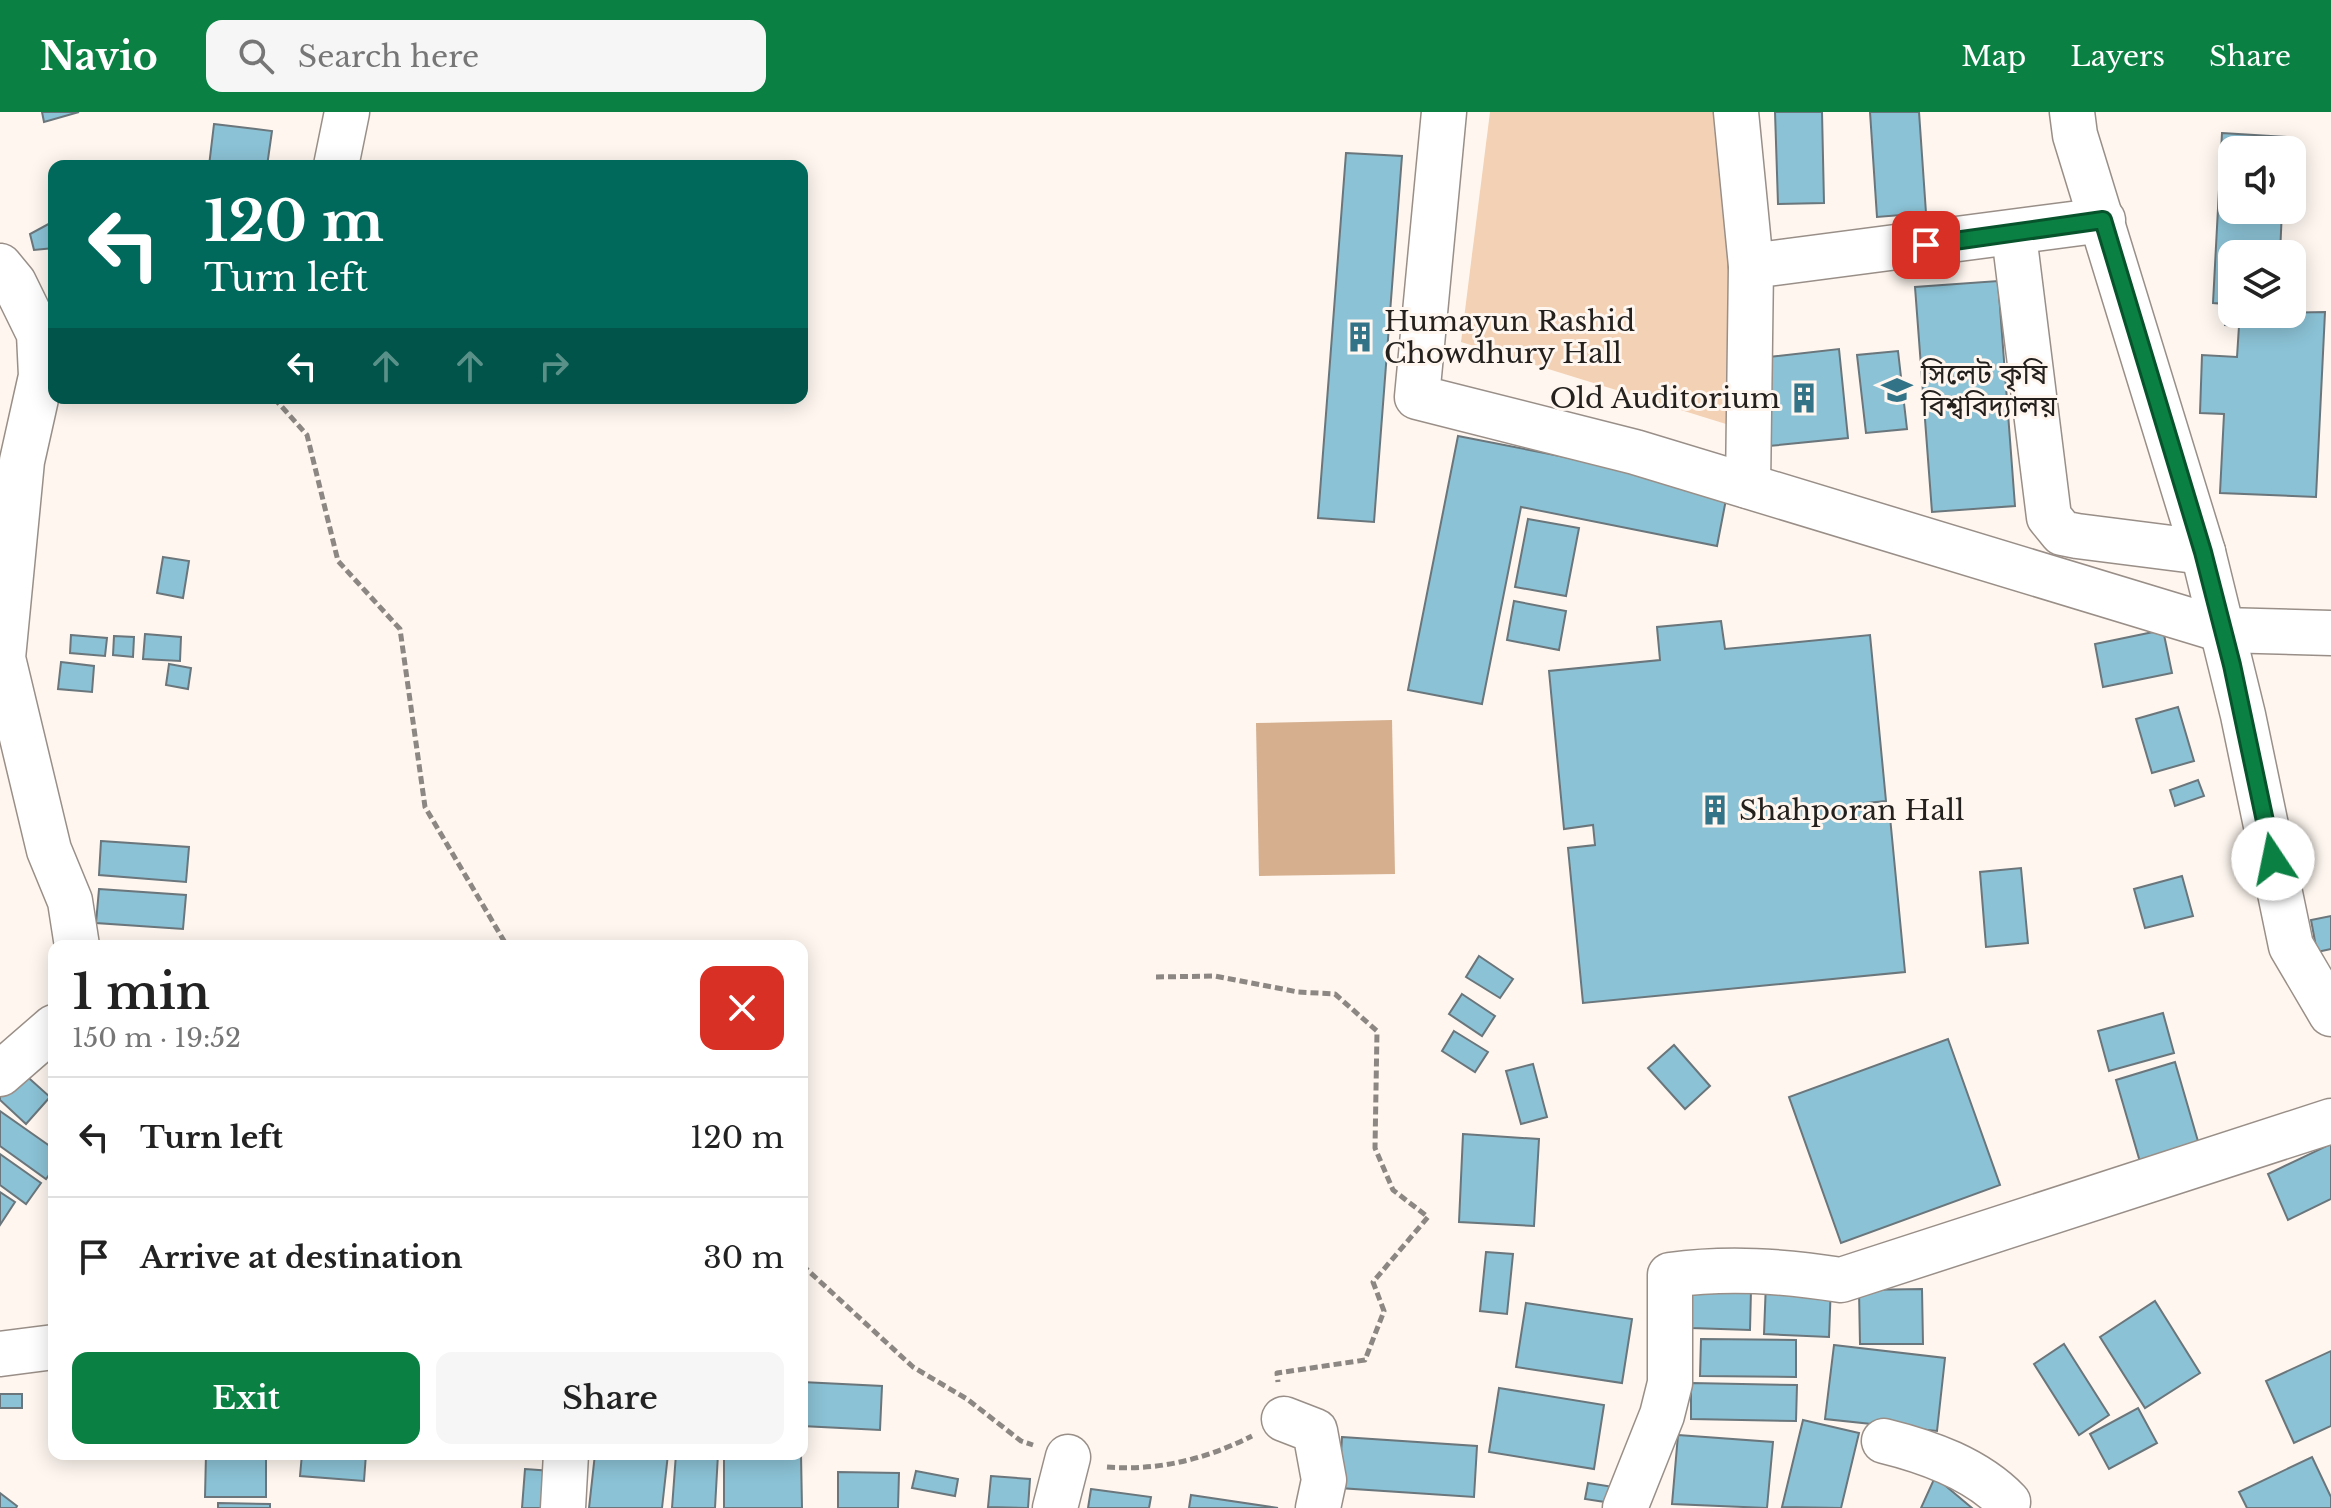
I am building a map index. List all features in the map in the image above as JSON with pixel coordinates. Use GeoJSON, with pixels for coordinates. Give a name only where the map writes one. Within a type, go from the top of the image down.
{"type":"FeatureCollection","features":[{"type":"Feature","properties":{"kind":"street"},"geometry":{"type":"LineString","coordinates":[[337,160],[347,112]]}},
{"type":"Feature","properties":{"kind":"street"},"geometry":{"type":"LineString","coordinates":[[1444,112],[1417,397],[1635,452],[2222,630],[2331,633]]}},
{"type":"Feature","properties":{"kind":"street"},"geometry":{"type":"LineString","coordinates":[[1736,112],[1751,266],[1748,486]]}},
{"type":"Feature","properties":{"kind":"street"},"geometry":{"type":"LineString","coordinates":[[2072,112],[2075,135],[2203,552],[2291,946],[2331,1014]]}},
{"type":"Feature","properties":{"kind":"street"},"geometry":{"type":"LineString","coordinates":[[1751,266],[2014,235],[2103,220]]}},
{"type":"Feature","properties":{"kind":"street"},"geometry":{"type":"LineString","coordinates":[[2014,235],[2049,517],[2062,533],[2203,552]]}},
{"type":"Feature","properties":{"kind":"street"},"geometry":{"type":"LineString","coordinates":[[0,266],[14,283],[39,334],[41,376],[22,461],[3,658],[49,850],[70,901],[76,940]]}},
{"type":"Feature","properties":{"kind":"street"},"geometry":{"type":"LineString","coordinates":[[0,1074],[48,1032]]}},
{"type":"Feature","properties":{"kind":"street"},"geometry":{"type":"LineString","coordinates":[[1625,1508],[1662,1415],[1670,1383],[1670,1275],[1717,1269],[1776,1270],[1841,1280],[2331,1121]]}},
{"type":"Feature","properties":{"kind":"street"},"geometry":{"type":"LineString","coordinates":[[0,1354],[48,1348]]}},
{"type":"Feature","properties":{"kind":"street"},"geometry":{"type":"LineString","coordinates":[[1284,1419],[1315,1431],[1324,1480],[1318,1508]]}},
{"type":"Feature","properties":{"kind":"street"},"geometry":{"type":"LineString","coordinates":[[1884,1441],[1914,1448],[1987,1481],[2008,1502],[2007,1508]]}},
{"type":"Feature","properties":{"kind":"street"},"geometry":{"type":"LineString","coordinates":[[1055,1508],[1068,1457]]}},
{"type":"Feature","properties":{"kind":"street"},"geometry":{"type":"LineString","coordinates":[[563,1508],[566,1460]]}},
{"type":"Feature","properties":{"kind":"path"},"geometry":{"type":"LineString","coordinates":[[279,404],[307,435],[338,561],[400,629],[425,807],[503,940]]}},
{"type":"Feature","properties":{"kind":"path"},"geometry":{"type":"LineString","coordinates":[[808,1271],[913,1367],[967,1399],[1021,1441],[1098,1466],[1130,1469],[1211,1457],[1284,1419],[1277,1373],[1365,1360],[1384,1311],[1373,1282],[1428,1217],[1393,1190],[1375,1148],[1377,1031],[1335,994],[1298,992],[1215,976],[1156,977]]}},
{"type":"Feature","properties":{"kind":"shaded area"},"geometry":{"type":"Polygon","coordinates":[[[1490,112],[1724,112],[1739,428],[1461,342],[1490,112]]]}},
{"type":"Feature","properties":{"kind":"shaded area"},"geometry":{"type":"Polygon","coordinates":[[[1392,720],[1395,874],[1259,876],[1256,723],[1392,720]]]}},
{"type":"Feature","properties":{"kind":"building"},"geometry":{"type":"Polygon","coordinates":[[[42,112],[79,112],[44,122],[42,112]]]}},
{"type":"Feature","properties":{"kind":"building"},"geometry":{"type":"Polygon","coordinates":[[[1775,112],[1822,112],[1824,203],[1778,204],[1775,112]]]}},
{"type":"Feature","properties":{"kind":"building"},"geometry":{"type":"Polygon","coordinates":[[[1870,112],[1919,112],[1926,213],[1877,217],[1870,112]]]}},
{"type":"Feature","properties":{"kind":"building"},"geometry":{"type":"Polygon","coordinates":[[[214,124],[272,131],[268,160],[210,160],[214,124]]]}},
{"type":"Feature","properties":{"kind":"building"},"geometry":{"type":"Polygon","coordinates":[[[2222,133],[2270,136],[2222,136],[2222,133]]]}},
{"type":"Feature","properties":{"kind":"building","name":"Humayun Rashid Chowdhury Hall"},"geometry":{"type":"Polygon","coordinates":[[[1346,153],[1402,156],[1374,522],[1318,518],[1346,153]]]}},
{"type":"Feature","properties":{"kind":"building"},"geometry":{"type":"Polygon","coordinates":[[[2218,209],[2218,224],[2281,224],[2281,240],[2218,240],[2218,303],[2213,303],[2218,209]]]}},
{"type":"Feature","properties":{"kind":"building"},"geometry":{"type":"Polygon","coordinates":[[[48,224],[48,249],[34,250],[30,234],[48,224]]]}},
{"type":"Feature","properties":{"kind":"building"},"geometry":{"type":"Polygon","coordinates":[[[1998,281],[2015,506],[1932,512],[1915,287],[1998,281]]]}},
{"type":"Feature","properties":{"kind":"building"},"geometry":{"type":"Polygon","coordinates":[[[2306,312],[2325,312],[2316,497],[2220,493],[2224,414],[2200,413],[2202,355],[2237,357],[2239,328],[2306,328],[2306,312]]]}},
{"type":"Feature","properties":{"kind":"building","name":"Old Auditorium"},"geometry":{"type":"Polygon","coordinates":[[[1839,349],[1848,438],[1769,446],[1760,358],[1839,349]]]}},
{"type":"Feature","properties":{"kind":"building"},"geometry":{"type":"Polygon","coordinates":[[[1898,351],[1907,429],[1866,433],[1857,355],[1898,351]]]}},
{"type":"Feature","properties":{"kind":"building"},"geometry":{"type":"Polygon","coordinates":[[[1458,436],[1728,489],[1717,546],[1521,507],[1482,704],[1408,690],[1458,436]]]}},
{"type":"Feature","properties":{"kind":"building"},"geometry":{"type":"Polygon","coordinates":[[[1528,519],[1579,528],[1566,596],[1515,587],[1528,519]]]}},
{"type":"Feature","properties":{"kind":"building"},"geometry":{"type":"Polygon","coordinates":[[[163,557],[189,561],[183,598],[157,593],[163,557]]]}},
{"type":"Feature","properties":{"kind":"building"},"geometry":{"type":"Polygon","coordinates":[[[1514,601],[1566,611],[1559,650],[1507,640],[1514,601]]]}},
{"type":"Feature","properties":{"kind":"building","name":"Shahporan Hall"},"geometry":{"type":"Polygon","coordinates":[[[1721,621],[1725,649],[1870,635],[1886,801],[1867,803],[1868,819],[1890,817],[1905,972],[1583,1003],[1568,848],[1595,845],[1593,825],[1564,829],[1549,671],[1660,660],[1657,627],[1721,621]]]}},
{"type":"Feature","properties":{"kind":"building"},"geometry":{"type":"Polygon","coordinates":[[[2163,630],[2172,673],[2103,687],[2095,644],[2163,630]]]}},
{"type":"Feature","properties":{"kind":"building"},"geometry":{"type":"Polygon","coordinates":[[[145,634],[181,637],[180,661],[143,659],[145,634]]]}},
{"type":"Feature","properties":{"kind":"building"},"geometry":{"type":"Polygon","coordinates":[[[71,635],[107,638],[105,656],[70,653],[71,635]]]}},
{"type":"Feature","properties":{"kind":"building"},"geometry":{"type":"Polygon","coordinates":[[[114,636],[134,637],[133,657],[113,655],[114,636]]]}},
{"type":"Feature","properties":{"kind":"building"},"geometry":{"type":"Polygon","coordinates":[[[61,662],[94,666],[92,692],[58,689],[61,662]]]}},
{"type":"Feature","properties":{"kind":"building"},"geometry":{"type":"Polygon","coordinates":[[[169,664],[191,668],[188,689],[166,685],[169,664]]]}},
{"type":"Feature","properties":{"kind":"building"},"geometry":{"type":"Polygon","coordinates":[[[2178,707],[2194,761],[2152,773],[2136,719],[2178,707]]]}},
{"type":"Feature","properties":{"kind":"building"},"geometry":{"type":"Polygon","coordinates":[[[2198,780],[2204,796],[2175,806],[2170,790],[2198,780]]]}},
{"type":"Feature","properties":{"kind":"building"},"geometry":{"type":"Polygon","coordinates":[[[101,841],[189,847],[186,882],[99,875],[101,841]]]}},
{"type":"Feature","properties":{"kind":"building"},"geometry":{"type":"Polygon","coordinates":[[[2021,868],[2028,943],[1986,947],[1980,872],[2021,868]]]}},
{"type":"Feature","properties":{"kind":"building"},"geometry":{"type":"Polygon","coordinates":[[[2182,876],[2193,916],[2145,928],[2134,889],[2182,876]]]}},
{"type":"Feature","properties":{"kind":"building"},"geometry":{"type":"Polygon","coordinates":[[[99,889],[186,895],[183,929],[96,923],[99,889]]]}},
{"type":"Feature","properties":{"kind":"building"},"geometry":{"type":"Polygon","coordinates":[[[2331,916],[2331,949],[2317,952],[2311,920],[2331,916]]]}},
{"type":"Feature","properties":{"kind":"building"},"geometry":{"type":"Polygon","coordinates":[[[1479,956],[1513,979],[1500,998],[1466,977],[1479,956]]]}},
{"type":"Feature","properties":{"kind":"building"},"geometry":{"type":"Polygon","coordinates":[[[1462,994],[1495,1016],[1482,1036],[1449,1014],[1462,994]]]}},
{"type":"Feature","properties":{"kind":"building"},"geometry":{"type":"Polygon","coordinates":[[[2163,1013],[2174,1053],[2109,1071],[2098,1031],[2163,1013]]]}},
{"type":"Feature","properties":{"kind":"building"},"geometry":{"type":"Polygon","coordinates":[[[1454,1031],[1488,1052],[1475,1072],[1442,1051],[1454,1031]]]}},
{"type":"Feature","properties":{"kind":"building"},"geometry":{"type":"Polygon","coordinates":[[[1948,1039],[2000,1185],[1841,1243],[1789,1097],[1948,1039]]]}},
{"type":"Feature","properties":{"kind":"building"},"geometry":{"type":"Polygon","coordinates":[[[1674,1045],[1710,1086],[1685,1109],[1648,1068],[1674,1045]]]}},
{"type":"Feature","properties":{"kind":"building"},"geometry":{"type":"Polygon","coordinates":[[[2175,1062],[2202,1155],[2143,1172],[2116,1080],[2175,1062]]]}},
{"type":"Feature","properties":{"kind":"building"},"geometry":{"type":"Polygon","coordinates":[[[1533,1064],[1547,1117],[1521,1124],[1506,1071],[1533,1064]]]}},
{"type":"Feature","properties":{"kind":"building"},"geometry":{"type":"Polygon","coordinates":[[[21,1071],[48,1095],[48,1099],[26,1124],[0,1100],[0,1095],[21,1071]]]}},
{"type":"Feature","properties":{"kind":"building"},"geometry":{"type":"Polygon","coordinates":[[[0,1111],[48,1145],[48,1176],[46,1179],[0,1146],[0,1111]]]}},
{"type":"Feature","properties":{"kind":"building"},"geometry":{"type":"Polygon","coordinates":[[[1463,1134],[1539,1139],[1534,1226],[1459,1222],[1463,1134]]]}},
{"type":"Feature","properties":{"kind":"building"},"geometry":{"type":"Polygon","coordinates":[[[2331,1144],[2331,1199],[2288,1220],[2268,1174],[2331,1144]]]}},
{"type":"Feature","properties":{"kind":"building"},"geometry":{"type":"Polygon","coordinates":[[[0,1154],[41,1183],[26,1204],[0,1185],[0,1154]]]}},
{"type":"Feature","properties":{"kind":"building"},"geometry":{"type":"Polygon","coordinates":[[[0,1192],[15,1202],[0,1225],[0,1192]]]}},
{"type":"Feature","properties":{"kind":"building"},"geometry":{"type":"Polygon","coordinates":[[[1486,1252],[1513,1254],[1507,1314],[1480,1311],[1486,1252]]]}},
{"type":"Feature","properties":{"kind":"building"},"geometry":{"type":"Polygon","coordinates":[[[1766,1282],[1831,1284],[1829,1337],[1764,1334],[1766,1282]]]}},
{"type":"Feature","properties":{"kind":"building"},"geometry":{"type":"Polygon","coordinates":[[[1692,1289],[1751,1290],[1750,1330],[1691,1328],[1692,1289]]]}},
{"type":"Feature","properties":{"kind":"building"},"geometry":{"type":"Polygon","coordinates":[[[1922,1289],[1923,1344],[1860,1344],[1859,1290],[1922,1289]]]}},
{"type":"Feature","properties":{"kind":"building"},"geometry":{"type":"Polygon","coordinates":[[[2155,1301],[2200,1373],[2145,1408],[2100,1337],[2155,1301]]]}},
{"type":"Feature","properties":{"kind":"building"},"geometry":{"type":"Polygon","coordinates":[[[1526,1303],[1632,1319],[1622,1383],[1516,1367],[1526,1303]]]}},
{"type":"Feature","properties":{"kind":"building"},"geometry":{"type":"Polygon","coordinates":[[[1701,1339],[1796,1340],[1796,1377],[1700,1376],[1701,1339]]]}},
{"type":"Feature","properties":{"kind":"building"},"geometry":{"type":"Polygon","coordinates":[[[2064,1344],[2109,1415],[2079,1435],[2034,1364],[2064,1344]]]}},
{"type":"Feature","properties":{"kind":"building"},"geometry":{"type":"Polygon","coordinates":[[[1834,1345],[1945,1358],[1937,1431],[1825,1419],[1834,1345]]]}},
{"type":"Feature","properties":{"kind":"building"},"geometry":{"type":"Polygon","coordinates":[[[2331,1351],[2331,1426],[2294,1443],[2266,1381],[2331,1351]]]}},
{"type":"Feature","properties":{"kind":"building"},"geometry":{"type":"Polygon","coordinates":[[[808,1382],[882,1386],[880,1430],[808,1426],[808,1382]]]}},
{"type":"Feature","properties":{"kind":"building"},"geometry":{"type":"Polygon","coordinates":[[[1691,1383],[1797,1385],[1796,1421],[1691,1419],[1691,1383]]]}},
{"type":"Feature","properties":{"kind":"building"},"geometry":{"type":"Polygon","coordinates":[[[1499,1388],[1604,1405],[1594,1469],[1489,1452],[1499,1388]]]}},
{"type":"Feature","properties":{"kind":"building"},"geometry":{"type":"Polygon","coordinates":[[[0,1394],[22,1394],[22,1408],[0,1408],[0,1394]]]}},
{"type":"Feature","properties":{"kind":"building"},"geometry":{"type":"Polygon","coordinates":[[[2138,1408],[2157,1443],[2109,1469],[2090,1434],[2138,1408]]]}},
{"type":"Feature","properties":{"kind":"building"},"geometry":{"type":"Polygon","coordinates":[[[1803,1420],[1859,1433],[1841,1508],[1782,1507],[1803,1420]]]}},
{"type":"Feature","properties":{"kind":"building"},"geometry":{"type":"Polygon","coordinates":[[[1678,1435],[1773,1442],[1767,1508],[1672,1504],[1678,1435]]]}},
{"type":"Feature","properties":{"kind":"building"},"geometry":{"type":"Polygon","coordinates":[[[1342,1437],[1477,1446],[1474,1497],[1339,1488],[1342,1437]]]}},
{"type":"Feature","properties":{"kind":"building"},"geometry":{"type":"Polygon","coordinates":[[[2312,1457],[2331,1497],[2331,1508],[2247,1508],[2239,1492],[2312,1457]]]}},
{"type":"Feature","properties":{"kind":"building"},"geometry":{"type":"Polygon","coordinates":[[[206,1460],[266,1460],[266,1497],[205,1497],[206,1460]]]}},
{"type":"Feature","properties":{"kind":"building"},"geometry":{"type":"Polygon","coordinates":[[[301,1460],[366,1460],[364,1481],[300,1476],[301,1460]]]}},
{"type":"Feature","properties":{"kind":"building"},"geometry":{"type":"Polygon","coordinates":[[[594,1460],[667,1460],[662,1508],[589,1508],[594,1460]]]}},
{"type":"Feature","properties":{"kind":"building"},"geometry":{"type":"Polygon","coordinates":[[[676,1460],[718,1460],[715,1508],[672,1508],[676,1460]]]}},
{"type":"Feature","properties":{"kind":"building"},"geometry":{"type":"Polygon","coordinates":[[[724,1460],[801,1460],[802,1508],[724,1508],[724,1460]]]}},
{"type":"Feature","properties":{"kind":"building"},"geometry":{"type":"Polygon","coordinates":[[[525,1469],[552,1471],[550,1508],[522,1508],[525,1469]]]}},
{"type":"Feature","properties":{"kind":"building"},"geometry":{"type":"Polygon","coordinates":[[[916,1471],[958,1479],[955,1496],[912,1488],[916,1471]]]}},
{"type":"Feature","properties":{"kind":"building"},"geometry":{"type":"Polygon","coordinates":[[[838,1472],[899,1473],[898,1508],[838,1508],[838,1472]]]}},
{"type":"Feature","properties":{"kind":"building"},"geometry":{"type":"Polygon","coordinates":[[[991,1476],[1030,1479],[1028,1508],[988,1507],[991,1476]]]}},
{"type":"Feature","properties":{"kind":"building"},"geometry":{"type":"Polygon","coordinates":[[[1935,1477],[1972,1508],[1921,1508],[1935,1477]]]}},
{"type":"Feature","properties":{"kind":"building"},"geometry":{"type":"Polygon","coordinates":[[[1588,1483],[1620,1488],[1618,1504],[1585,1499],[1588,1483]]]}},
{"type":"Feature","properties":{"kind":"building"},"geometry":{"type":"Polygon","coordinates":[[[1091,1489],[1151,1497],[1149,1508],[1088,1508],[1091,1489]]]}},
{"type":"Feature","properties":{"kind":"building"},"geometry":{"type":"Polygon","coordinates":[[[0,1493],[17,1506],[16,1508],[0,1508],[0,1493]]]}},
{"type":"Feature","properties":{"kind":"building"},"geometry":{"type":"Polygon","coordinates":[[[1191,1495],[1278,1508],[1189,1508],[1191,1495]]]}},
{"type":"Feature","properties":{"kind":"building"},"geometry":{"type":"Polygon","coordinates":[[[218,1503],[270,1504],[270,1508],[218,1508],[218,1503]]]}},
{"type":"Feature","properties":{"kind":"place","name":"Humayun Rashid Chowdhury Hall"},"geometry":{"type":"Point","coordinates":[1360,337]}},
{"type":"Feature","properties":{"kind":"place","name":"সিলেট কৃষি বিশ্ববিদ্যালয়"},"geometry":{"type":"Point","coordinates":[1897,390]}},
{"type":"Feature","properties":{"kind":"place","name":"Old Auditorium"},"geometry":{"type":"Point","coordinates":[1804,398]}},
{"type":"Feature","properties":{"kind":"place","name":"Shahporan Hall"},"geometry":{"type":"Point","coordinates":[1715,810]}},
{"type":"Feature","properties":{"kind":"route"},"geometry":{"type":"LineString","coordinates":[[1926,245],[2014,235],[2103,220],[2203,552],[2232,665],[2273,859]]}}]}
